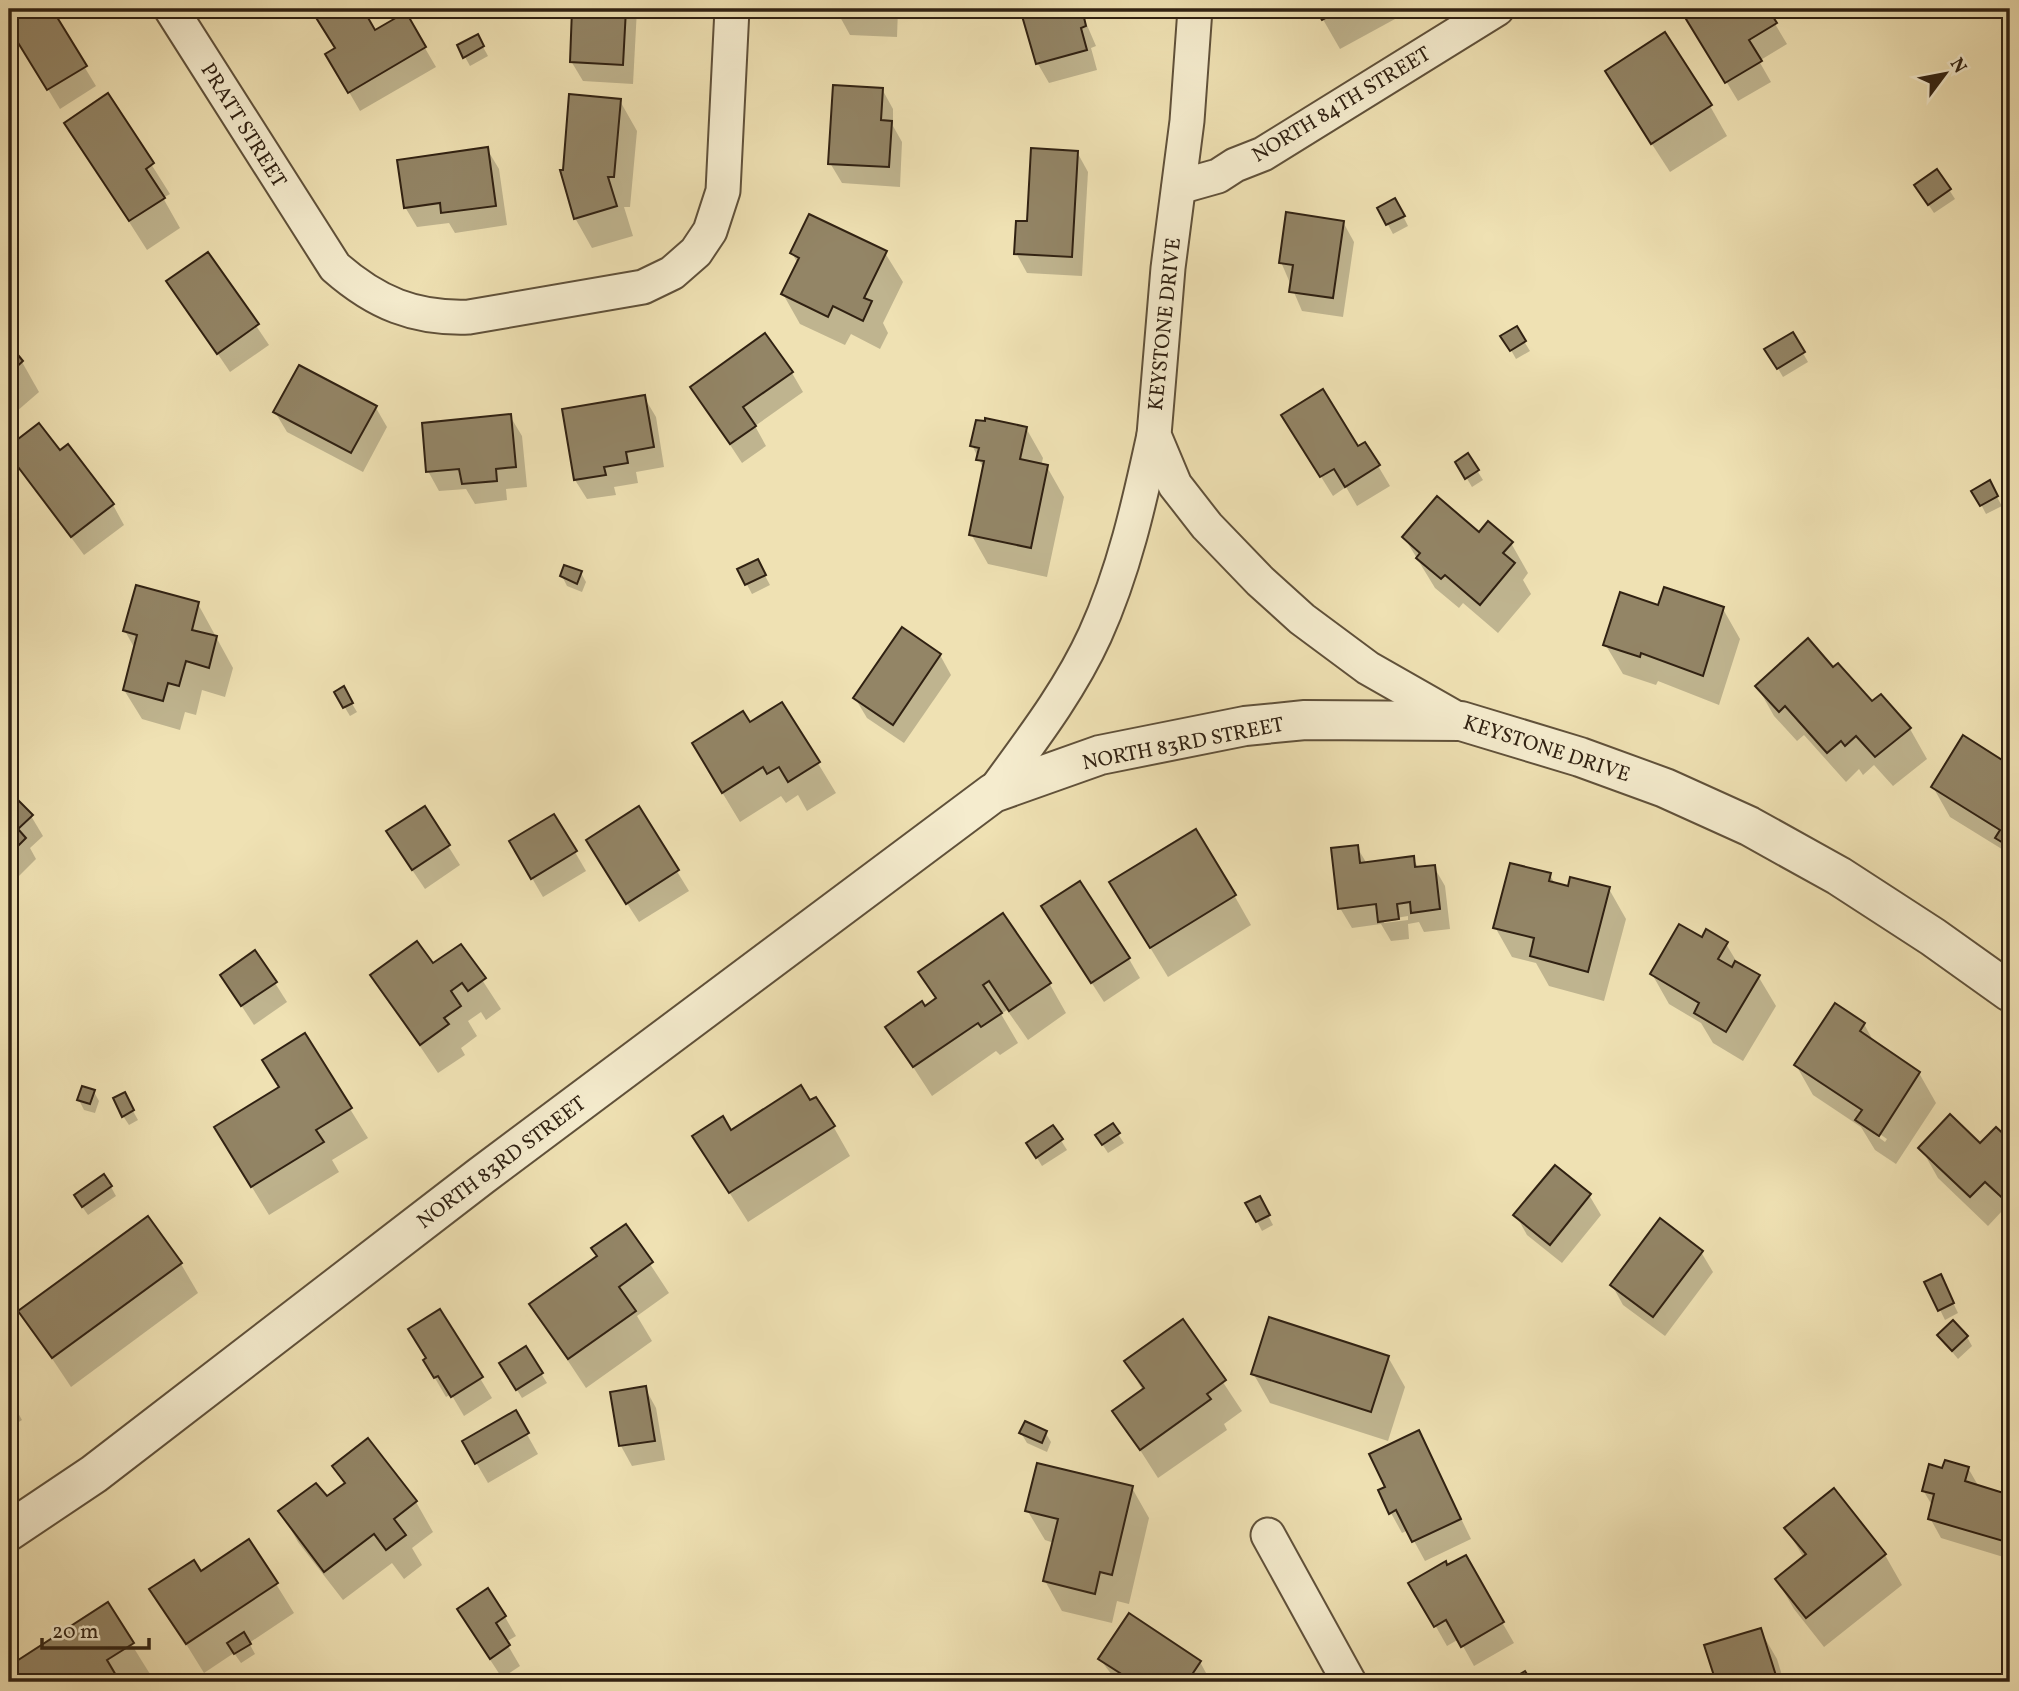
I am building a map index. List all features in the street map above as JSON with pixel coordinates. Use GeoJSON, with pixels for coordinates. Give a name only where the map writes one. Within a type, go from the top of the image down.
{"type":"FeatureCollection","features":[{"type":"Feature","properties":{"kind":"street","name":"PRATT STREET"},"geometry":{"type":"LineString","coordinates":[[171,9],[335,267],[360,289],[393,307],[418,315],[469,317],[643,288],[672,273],[696,252],[710,231],[723,191],[732,9]]}},
{"type":"Feature","properties":{"kind":"street","name":"KEYSTONE DRIVE"},"geometry":{"type":"LineString","coordinates":[[1195,9],[1188,121],[1154,435],[1175,485],[1207,526],[1302,619],[1368,668],[1461,721],[1593,761],[1665,788],[1749,826],[1839,876],[2010,992]]}},
{"type":"Feature","properties":{"kind":"street","name":"NORTH 84TH STREET"},"geometry":{"type":"LineString","coordinates":[[1179,187],[1218,176],[1235,165],[1263,154],[1497,9]]}},
{"type":"Feature","properties":{"kind":"street","name":"NORTH 83RD STREET"},"geometry":{"type":"LineString","coordinates":[[993,793],[1058,702],[1094,636],[1127,553],[1154,435]]}},
{"type":"Feature","properties":{"kind":"street","name":"NORTH 83RD STREET"},"geometry":{"type":"LineString","coordinates":[[9,1531],[94,1474],[481,1176],[993,793],[1100,755],[1245,726],[1305,720],[1461,721]]}},
{"type":"Feature","properties":{"kind":"street"},"geometry":{"type":"LineString","coordinates":[[1268,1535],[1349,1682]]}},
{"type":"Feature","properties":{"kind":"building"},"geometry":{"type":"Polygon","coordinates":[[[10,9],[52,9],[87,66],[47,90],[9,28],[10,9]]]}},
{"type":"Feature","properties":{"kind":"building"},"geometry":{"type":"Polygon","coordinates":[[[328,9],[363,9],[375,30],[406,12],[426,47],[348,93],[325,54],[335,48],[315,16],[328,9]]]}},
{"type":"Feature","properties":{"kind":"building"},"geometry":{"type":"Polygon","coordinates":[[[572,9],[626,9],[623,65],[570,62],[572,9]]]}},
{"type":"Feature","properties":{"kind":"building"},"geometry":{"type":"Polygon","coordinates":[[[837,9],[887,9],[887,17],[837,16],[837,9]]]}},
{"type":"Feature","properties":{"kind":"building"},"geometry":{"type":"Polygon","coordinates":[[[1020,9],[1082,9],[1086,26],[1081,28],[1087,50],[1036,64],[1020,9]]]}},
{"type":"Feature","properties":{"kind":"building"},"geometry":{"type":"Polygon","coordinates":[[[1315,9],[1342,9],[1322,20],[1315,9]]]}},
{"type":"Feature","properties":{"kind":"building"},"geometry":{"type":"Polygon","coordinates":[[[1704,9],[1768,9],[1777,23],[1749,40],[1762,61],[1725,83],[1686,19],[1704,9]]]}},
{"type":"Feature","properties":{"kind":"building"},"geometry":{"type":"Polygon","coordinates":[[[1665,32],[1712,105],[1651,144],[1605,71],[1665,32]]]}},
{"type":"Feature","properties":{"kind":"building"},"geometry":{"type":"Polygon","coordinates":[[[478,34],[484,46],[463,58],[457,45],[478,34]]]}},
{"type":"Feature","properties":{"kind":"building"},"geometry":{"type":"Polygon","coordinates":[[[833,85],[883,88],[881,120],[892,121],[889,167],[828,164],[833,85]]]}},
{"type":"Feature","properties":{"kind":"building"},"geometry":{"type":"Polygon","coordinates":[[[108,93],[154,163],[146,169],[165,198],[129,221],[64,123],[108,93]]]}},
{"type":"Feature","properties":{"kind":"building"},"geometry":{"type":"Polygon","coordinates":[[[569,94],[621,99],[614,177],[608,177],[617,206],[574,219],[560,170],[563,170],[569,94]]]}},
{"type":"Feature","properties":{"kind":"building"},"geometry":{"type":"Polygon","coordinates":[[[488,147],[496,206],[441,213],[440,203],[404,208],[397,160],[488,147]]]}},
{"type":"Feature","properties":{"kind":"building"},"geometry":{"type":"Polygon","coordinates":[[[1031,148],[1078,151],[1072,257],[1014,254],[1016,221],[1027,221],[1031,148]]]}},
{"type":"Feature","properties":{"kind":"building"},"geometry":{"type":"Polygon","coordinates":[[[1937,169],[1951,189],[1928,205],[1914,185],[1937,169]]]}},
{"type":"Feature","properties":{"kind":"building"},"geometry":{"type":"Polygon","coordinates":[[[1395,198],[1405,216],[1386,225],[1377,208],[1395,198]]]}},
{"type":"Feature","properties":{"kind":"building"},"geometry":{"type":"Polygon","coordinates":[[[1286,212],[1344,221],[1333,298],[1289,292],[1293,265],[1279,263],[1286,212]]]}},
{"type":"Feature","properties":{"kind":"building"},"geometry":{"type":"Polygon","coordinates":[[[809,214],[887,251],[864,298],[872,301],[863,321],[833,306],[828,317],[781,294],[799,258],[790,253],[809,214]]]}},
{"type":"Feature","properties":{"kind":"building"},"geometry":{"type":"Polygon","coordinates":[[[208,252],[259,324],[217,354],[166,281],[208,252]]]}},
{"type":"Feature","properties":{"kind":"building"},"geometry":{"type":"Polygon","coordinates":[[[1517,326],[1526,341],[1510,351],[1500,336],[1517,326]]]}},
{"type":"Feature","properties":{"kind":"building"},"geometry":{"type":"Polygon","coordinates":[[[1793,332],[1805,352],[1777,369],[1764,349],[1793,332]]]}},
{"type":"Feature","properties":{"kind":"building"},"geometry":{"type":"Polygon","coordinates":[[[765,333],[793,372],[743,407],[756,426],[730,444],[690,387],[765,333]]]}},
{"type":"Feature","properties":{"kind":"building"},"geometry":{"type":"Polygon","coordinates":[[[9,344],[23,361],[9,374],[9,344]]]}},
{"type":"Feature","properties":{"kind":"building"},"geometry":{"type":"Polygon","coordinates":[[[299,365],[377,406],[351,453],[273,412],[299,365]]]}},
{"type":"Feature","properties":{"kind":"building"},"geometry":{"type":"Polygon","coordinates":[[[1323,389],[1358,446],[1365,442],[1380,465],[1345,487],[1334,469],[1320,477],[1281,415],[1323,389]]]}},
{"type":"Feature","properties":{"kind":"building"},"geometry":{"type":"Polygon","coordinates":[[[645,395],[654,447],[626,452],[628,463],[604,467],[606,475],[574,480],[562,409],[645,395]]]}},
{"type":"Feature","properties":{"kind":"building"},"geometry":{"type":"Polygon","coordinates":[[[511,414],[516,467],[496,469],[497,481],[462,484],[459,469],[426,472],[422,423],[511,414]]]}},
{"type":"Feature","properties":{"kind":"building"},"geometry":{"type":"Polygon","coordinates":[[[985,418],[1027,427],[1020,459],[1048,465],[1031,548],[969,535],[984,461],[976,460],[979,448],[970,446],[976,420],[985,421],[985,418]]]}},
{"type":"Feature","properties":{"kind":"building"},"geometry":{"type":"Polygon","coordinates":[[[39,423],[60,450],[68,444],[114,504],[71,537],[9,455],[9,446],[39,423]]]}},
{"type":"Feature","properties":{"kind":"building"},"geometry":{"type":"Polygon","coordinates":[[[1468,453],[1479,470],[1465,479],[1455,462],[1468,453]]]}},
{"type":"Feature","properties":{"kind":"building"},"geometry":{"type":"Polygon","coordinates":[[[1990,480],[1998,496],[1980,506],[1971,491],[1990,480]]]}},
{"type":"Feature","properties":{"kind":"building"},"geometry":{"type":"Polygon","coordinates":[[[1437,496],[1479,532],[1488,521],[1513,542],[1503,553],[1515,563],[1480,605],[1445,575],[1441,579],[1416,558],[1420,553],[1402,537],[1437,496]]]}},
{"type":"Feature","properties":{"kind":"building"},"geometry":{"type":"Polygon","coordinates":[[[758,559],[766,575],[745,585],[737,569],[758,559]]]}},
{"type":"Feature","properties":{"kind":"building"},"geometry":{"type":"Polygon","coordinates":[[[564,565],[582,571],[577,584],[560,576],[564,565]]]}},
{"type":"Feature","properties":{"kind":"building"},"geometry":{"type":"Polygon","coordinates":[[[136,585],[199,602],[192,630],[217,636],[209,668],[186,661],[179,686],[168,683],[163,701],[123,690],[137,635],[123,631],[136,585]]]}},
{"type":"Feature","properties":{"kind":"building"},"geometry":{"type":"Polygon","coordinates":[[[1664,587],[1724,607],[1703,676],[1641,653],[1640,657],[1603,645],[1620,592],[1658,605],[1664,587]]]}},
{"type":"Feature","properties":{"kind":"building"},"geometry":{"type":"Polygon","coordinates":[[[902,627],[941,654],[893,725],[853,698],[902,627]]]}},
{"type":"Feature","properties":{"kind":"building"},"geometry":{"type":"Polygon","coordinates":[[[1808,638],[1833,667],[1838,663],[1872,701],[1881,694],[1911,728],[1875,757],[1856,736],[1845,746],[1841,741],[1827,753],[1785,706],[1779,712],[1755,686],[1808,638]]]}},
{"type":"Feature","properties":{"kind":"building"},"geometry":{"type":"Polygon","coordinates":[[[344,686],[353,703],[343,708],[334,692],[344,686]]]}},
{"type":"Feature","properties":{"kind":"building"},"geometry":{"type":"Polygon","coordinates":[[[782,702],[820,762],[788,782],[779,767],[767,774],[763,767],[722,793],[692,743],[743,711],[750,722],[782,702]]]}},
{"type":"Feature","properties":{"kind":"building"},"geometry":{"type":"Polygon","coordinates":[[[1963,735],[2010,765],[2010,847],[1995,838],[2000,830],[1931,787],[1963,735]]]}},
{"type":"Feature","properties":{"kind":"building"},"geometry":{"type":"Polygon","coordinates":[[[10,792],[33,815],[18,829],[26,838],[9,855],[10,792]]]}},
{"type":"Feature","properties":{"kind":"building"},"geometry":{"type":"Polygon","coordinates":[[[425,806],[450,845],[412,870],[386,831],[425,806]]]}},
{"type":"Feature","properties":{"kind":"building"},"geometry":{"type":"Polygon","coordinates":[[[639,806],[679,870],[626,904],[586,840],[639,806]]]}},
{"type":"Feature","properties":{"kind":"building"},"geometry":{"type":"Polygon","coordinates":[[[554,814],[577,851],[531,879],[509,841],[554,814]]]}},
{"type":"Feature","properties":{"kind":"building"},"geometry":{"type":"Polygon","coordinates":[[[1196,829],[1236,895],[1150,948],[1109,882],[1196,829]]]}},
{"type":"Feature","properties":{"kind":"building"},"geometry":{"type":"Polygon","coordinates":[[[1358,845],[1360,863],[1414,856],[1415,867],[1435,865],[1440,909],[1411,913],[1410,902],[1397,904],[1399,919],[1378,922],[1376,904],[1338,909],[1331,848],[1358,845]]]}},
{"type":"Feature","properties":{"kind":"building"},"geometry":{"type":"Polygon","coordinates":[[[1510,863],[1551,873],[1549,881],[1568,886],[1570,877],[1610,887],[1588,972],[1530,956],[1534,938],[1493,928],[1510,863]]]}},
{"type":"Feature","properties":{"kind":"building"},"geometry":{"type":"Polygon","coordinates":[[[1080,881],[1130,958],[1091,983],[1041,906],[1080,881]]]}},
{"type":"Feature","properties":{"kind":"building"},"geometry":{"type":"Polygon","coordinates":[[[1003,913],[1051,983],[1009,1011],[989,981],[983,985],[1002,1013],[981,1027],[978,1023],[913,1067],[885,1027],[922,1001],[925,1006],[936,998],[918,972],[1003,913]]]}},
{"type":"Feature","properties":{"kind":"building"},"geometry":{"type":"Polygon","coordinates":[[[1679,924],[1702,937],[1706,929],[1728,942],[1718,959],[1732,967],[1735,961],[1760,975],[1726,1032],[1694,1013],[1699,1003],[1650,974],[1679,924]]]}},
{"type":"Feature","properties":{"kind":"building"},"geometry":{"type":"Polygon","coordinates":[[[417,941],[433,963],[461,944],[486,978],[468,991],[462,983],[451,991],[461,1006],[444,1018],[449,1024],[420,1045],[370,975],[417,941]]]}},
{"type":"Feature","properties":{"kind":"building"},"geometry":{"type":"Polygon","coordinates":[[[255,950],[277,982],[241,1006],[220,975],[255,950]]]}},
{"type":"Feature","properties":{"kind":"building"},"geometry":{"type":"Polygon","coordinates":[[[1835,1003],[1865,1023],[1860,1031],[1920,1072],[1879,1136],[1855,1120],[1862,1110],[1794,1065],[1835,1003]]]}},
{"type":"Feature","properties":{"kind":"building"},"geometry":{"type":"Polygon","coordinates":[[[305,1033],[352,1108],[316,1130],[324,1142],[251,1187],[214,1127],[279,1087],[262,1060],[305,1033]]]}},
{"type":"Feature","properties":{"kind":"building"},"geometry":{"type":"Polygon","coordinates":[[[801,1085],[810,1100],[816,1097],[835,1126],[729,1193],[692,1136],[723,1116],[731,1130],[801,1085]]]}},
{"type":"Feature","properties":{"kind":"building"},"geometry":{"type":"Polygon","coordinates":[[[82,1086],[95,1090],[90,1104],[77,1100],[82,1086]]]}},
{"type":"Feature","properties":{"kind":"building"},"geometry":{"type":"Polygon","coordinates":[[[125,1092],[134,1110],[122,1117],[113,1098],[125,1092]]]}},
{"type":"Feature","properties":{"kind":"building"},"geometry":{"type":"Polygon","coordinates":[[[1950,1114],[1980,1143],[1996,1127],[2010,1140],[2010,1205],[1985,1182],[1970,1197],[1918,1148],[1950,1114]]]}},
{"type":"Feature","properties":{"kind":"building"},"geometry":{"type":"Polygon","coordinates":[[[1113,1123],[1120,1133],[1102,1145],[1095,1135],[1113,1123]]]}},
{"type":"Feature","properties":{"kind":"building"},"geometry":{"type":"Polygon","coordinates":[[[1053,1125],[1063,1139],[1036,1158],[1026,1143],[1053,1125]]]}},
{"type":"Feature","properties":{"kind":"building"},"geometry":{"type":"Polygon","coordinates":[[[1555,1165],[1591,1194],[1550,1245],[1513,1215],[1555,1165]]]}},
{"type":"Feature","properties":{"kind":"building"},"geometry":{"type":"Polygon","coordinates":[[[104,1174],[112,1186],[82,1207],[74,1195],[104,1174]]]}},
{"type":"Feature","properties":{"kind":"building"},"geometry":{"type":"Polygon","coordinates":[[[1260,1196],[1270,1215],[1256,1222],[1245,1203],[1260,1196]]]}},
{"type":"Feature","properties":{"kind":"building"},"geometry":{"type":"Polygon","coordinates":[[[148,1216],[182,1263],[52,1358],[18,1311],[148,1216]]]}},
{"type":"Feature","properties":{"kind":"building"},"geometry":{"type":"Polygon","coordinates":[[[1660,1218],[1703,1251],[1653,1317],[1610,1285],[1660,1218]]]}},
{"type":"Feature","properties":{"kind":"building"},"geometry":{"type":"Polygon","coordinates":[[[626,1224],[653,1262],[619,1287],[636,1311],[568,1359],[529,1304],[597,1256],[591,1248],[626,1224]]]}},
{"type":"Feature","properties":{"kind":"building"},"geometry":{"type":"Polygon","coordinates":[[[1941,1274],[1954,1303],[1938,1311],[1924,1282],[1941,1274]]]}},
{"type":"Feature","properties":{"kind":"building"},"geometry":{"type":"Polygon","coordinates":[[[440,1309],[483,1377],[451,1397],[438,1376],[434,1378],[423,1360],[426,1358],[408,1329],[440,1309]]]}},
{"type":"Feature","properties":{"kind":"building"},"geometry":{"type":"Polygon","coordinates":[[[1269,1317],[1389,1356],[1371,1412],[1251,1374],[1269,1317]]]}},
{"type":"Feature","properties":{"kind":"building"},"geometry":{"type":"Polygon","coordinates":[[[1183,1319],[1226,1380],[1207,1394],[1211,1399],[1140,1450],[1112,1411],[1144,1388],[1124,1361],[1183,1319]]]}},
{"type":"Feature","properties":{"kind":"building"},"geometry":{"type":"Polygon","coordinates":[[[1953,1320],[1968,1336],[1952,1351],[1937,1335],[1953,1320]]]}},
{"type":"Feature","properties":{"kind":"building"},"geometry":{"type":"Polygon","coordinates":[[[526,1346],[543,1373],[516,1390],[499,1363],[526,1346]]]}},
{"type":"Feature","properties":{"kind":"building"},"geometry":{"type":"Polygon","coordinates":[[[646,1386],[655,1441],[619,1446],[610,1392],[646,1386]]]}},
{"type":"Feature","properties":{"kind":"building"},"geometry":{"type":"Polygon","coordinates":[[[516,1410],[529,1433],[475,1464],[462,1441],[516,1410]]]}},
{"type":"Feature","properties":{"kind":"building"},"geometry":{"type":"Polygon","coordinates":[[[1025,1421],[1047,1431],[1042,1443],[1019,1433],[1025,1421]]]}},
{"type":"Feature","properties":{"kind":"building"},"geometry":{"type":"Polygon","coordinates":[[[1419,1430],[1461,1519],[1412,1542],[1396,1510],[1389,1514],[1378,1490],[1385,1487],[1369,1454],[1419,1430]]]}},
{"type":"Feature","properties":{"kind":"building"},"geometry":{"type":"Polygon","coordinates":[[[368,1438],[417,1501],[394,1519],[406,1535],[386,1550],[374,1534],[324,1572],[278,1511],[316,1483],[327,1496],[345,1483],[332,1466],[368,1438]]]}},
{"type":"Feature","properties":{"kind":"building"},"geometry":{"type":"Polygon","coordinates":[[[1945,1460],[1969,1467],[1965,1481],[2010,1495],[2010,1543],[1928,1519],[1934,1494],[1922,1491],[1929,1464],[1942,1468],[1945,1460]]]}},
{"type":"Feature","properties":{"kind":"building"},"geometry":{"type":"Polygon","coordinates":[[[1037,1463],[1133,1486],[1112,1575],[1100,1572],[1095,1594],[1043,1581],[1058,1519],[1025,1511],[1037,1463]]]}},
{"type":"Feature","properties":{"kind":"building"},"geometry":{"type":"Polygon","coordinates":[[[1834,1488],[1886,1554],[1806,1618],[1775,1579],[1806,1554],[1784,1528],[1834,1488]]]}},
{"type":"Feature","properties":{"kind":"building"},"geometry":{"type":"Polygon","coordinates":[[[249,1539],[278,1583],[186,1644],[149,1589],[194,1560],[201,1571],[249,1539]]]}},
{"type":"Feature","properties":{"kind":"building"},"geometry":{"type":"Polygon","coordinates":[[[1466,1555],[1504,1622],[1461,1647],[1446,1620],[1434,1627],[1408,1583],[1446,1561],[1447,1565],[1466,1555]]]}},
{"type":"Feature","properties":{"kind":"building"},"geometry":{"type":"Polygon","coordinates":[[[488,1588],[506,1616],[496,1623],[510,1645],[490,1659],[457,1609],[488,1588]]]}},
{"type":"Feature","properties":{"kind":"building"},"geometry":{"type":"Polygon","coordinates":[[[108,1602],[134,1643],[107,1660],[117,1677],[109,1682],[9,1682],[9,1666],[108,1602]]]}},
{"type":"Feature","properties":{"kind":"building"},"geometry":{"type":"Polygon","coordinates":[[[1129,1613],[1201,1661],[1187,1682],[1134,1682],[1098,1659],[1129,1613]]]}},
{"type":"Feature","properties":{"kind":"building"},"geometry":{"type":"Polygon","coordinates":[[[1761,1628],[1778,1682],[1716,1682],[1704,1645],[1761,1628]]]}},
{"type":"Feature","properties":{"kind":"building"},"geometry":{"type":"Polygon","coordinates":[[[244,1632],[251,1644],[234,1654],[227,1643],[244,1632]]]}},
{"type":"Feature","properties":{"kind":"building"},"geometry":{"type":"Polygon","coordinates":[[[1525,1671],[1532,1682],[1507,1682],[1525,1671]]]}}]}
